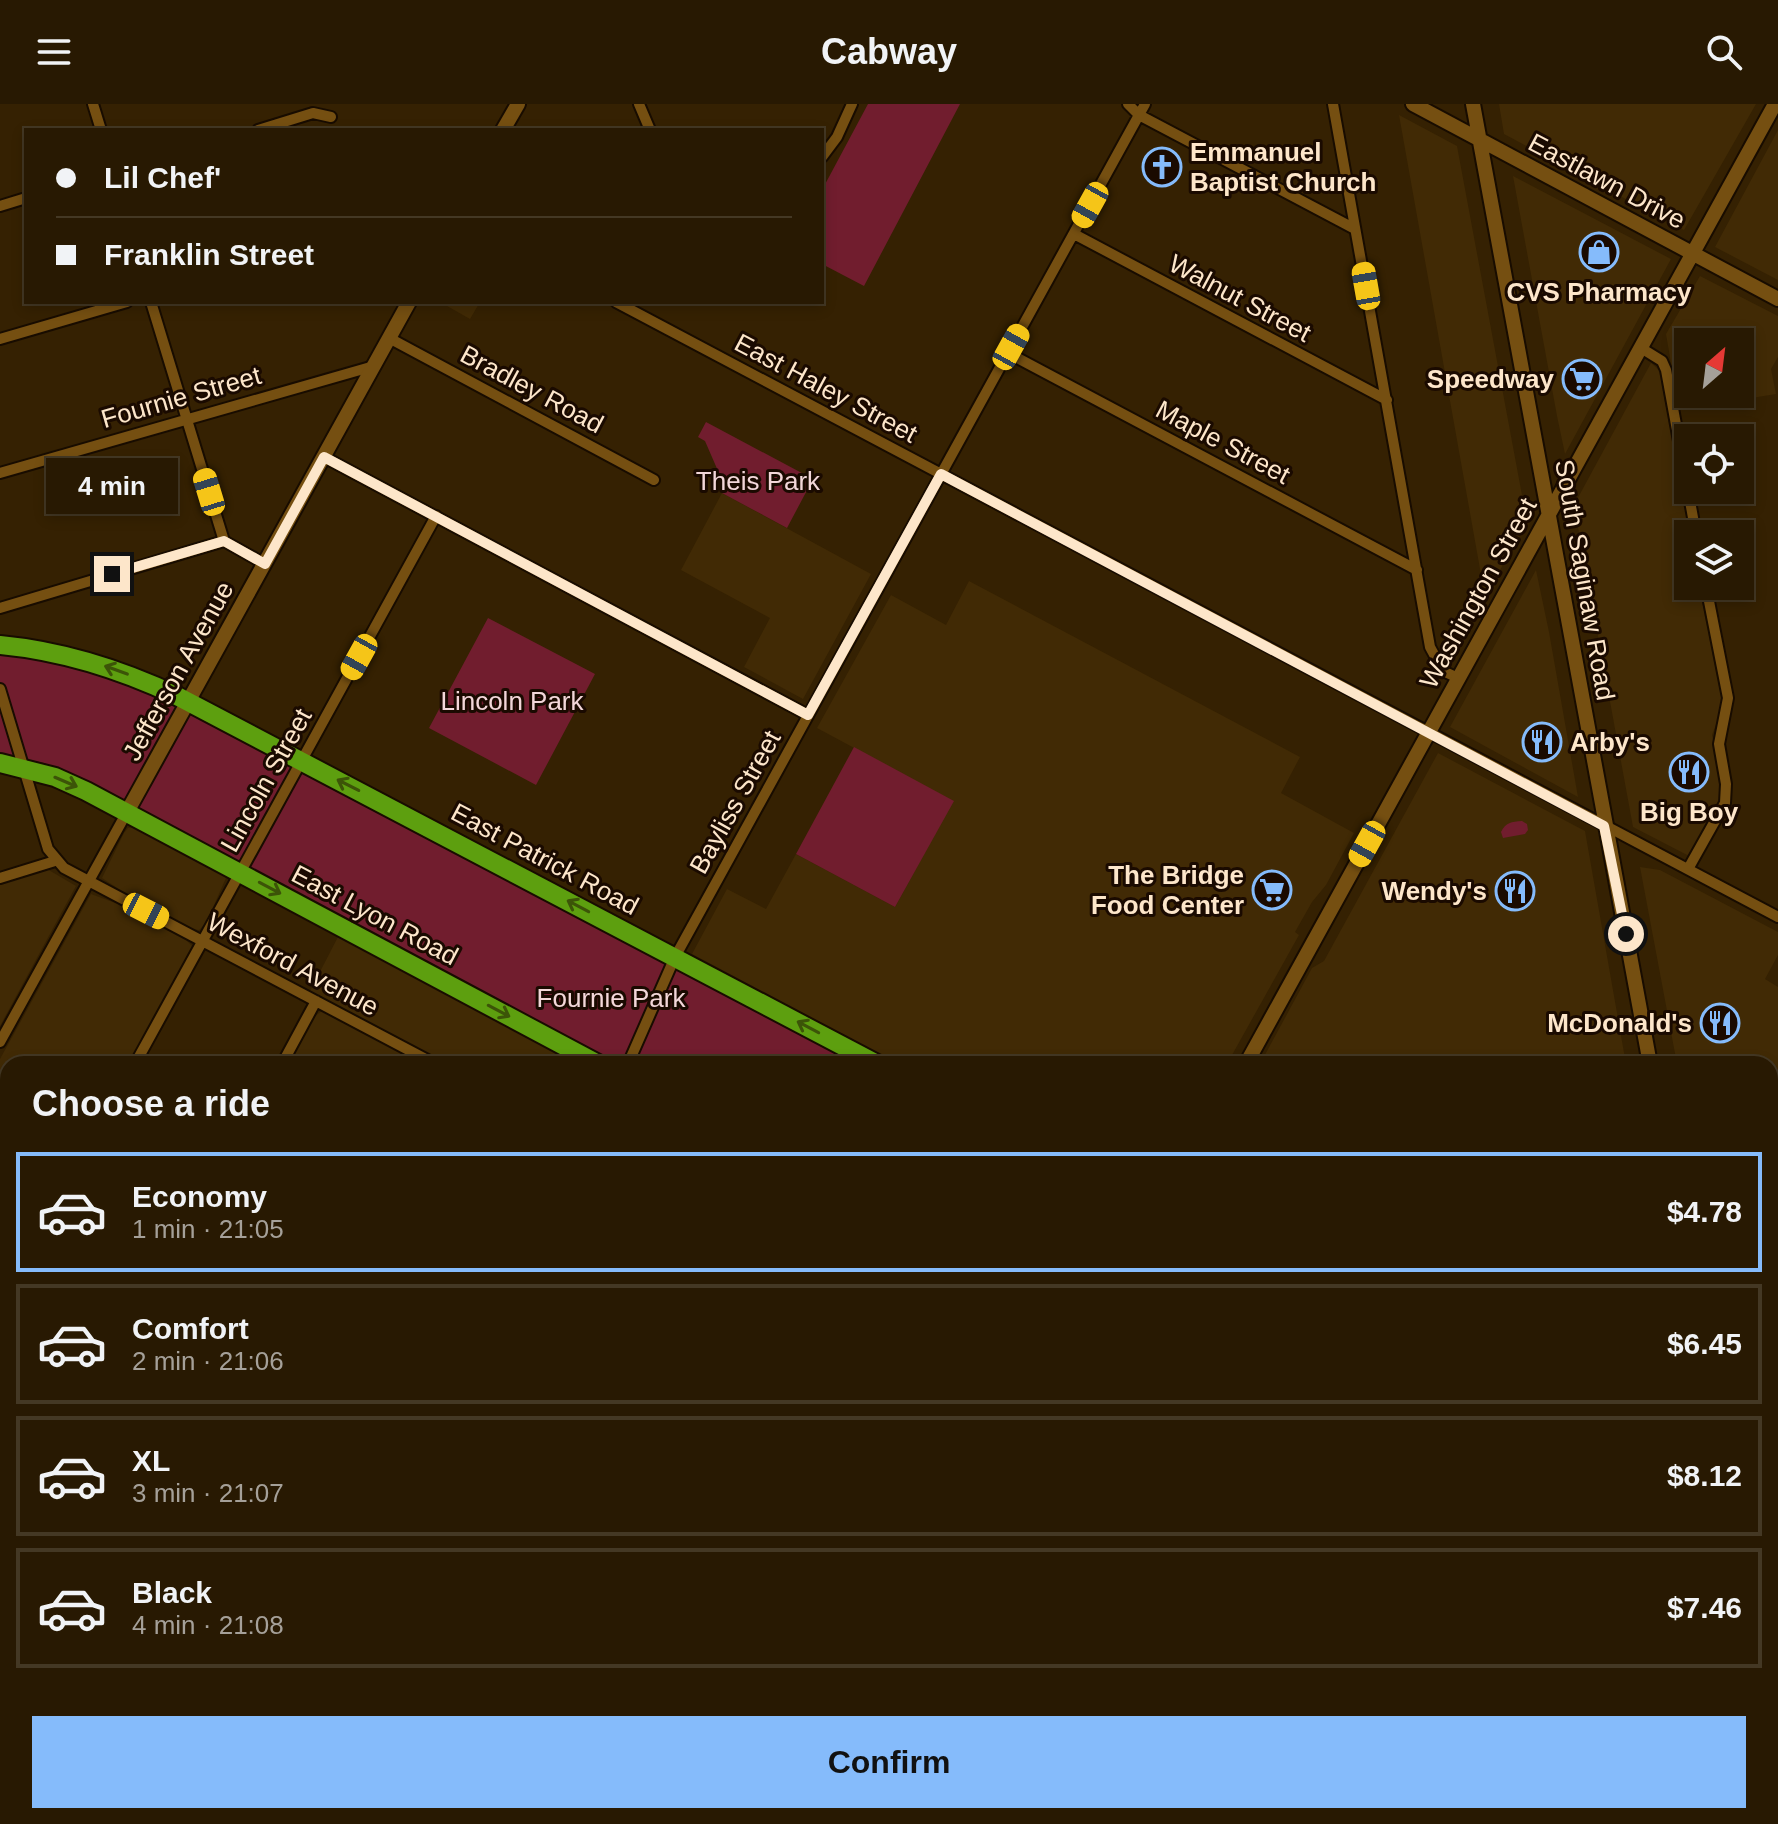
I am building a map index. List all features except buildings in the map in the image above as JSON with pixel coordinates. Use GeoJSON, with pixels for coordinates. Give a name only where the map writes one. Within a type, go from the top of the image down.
{"type":"FeatureCollection","features":[{"type":"Feature","properties":{"kind":"highway","name":"East Patrick Road"},"geometry":{"type":"LineString","coordinates":[[0,645],[58,653],[88,661],[146,682],[188,702],[862,1056]]}},
{"type":"Feature","properties":{"kind":"highway","name":"East Lyon Road"},"geometry":{"type":"LineString","coordinates":[[0,763],[55,777],[127,812],[583,1056]]}},
{"type":"Feature","properties":{"kind":"street"},"geometry":{"type":"LineString","coordinates":[[93,104],[100,128]]}},
{"type":"Feature","properties":{"kind":"street"},"geometry":{"type":"LineString","coordinates":[[504,128],[518,104]]}},
{"type":"Feature","properties":{"kind":"street"},"geometry":{"type":"LineString","coordinates":[[639,104],[649,128]]}},
{"type":"Feature","properties":{"kind":"street"},"geometry":{"type":"LineString","coordinates":[[824,154],[837,137],[852,104]]}},
{"type":"Feature","properties":{"kind":"street"},"geometry":{"type":"LineString","coordinates":[[1128,104],[1139,115],[1355,229]]}},
{"type":"Feature","properties":{"kind":"street","name":"Bayliss Street"},"geometry":{"type":"LineString","coordinates":[[632,1056],[675,957],[1145,104]]}},
{"type":"Feature","properties":{"kind":"street"},"geometry":{"type":"LineString","coordinates":[[1333,104],[1430,647],[1443,671],[1458,678]]}},
{"type":"Feature","properties":{"kind":"street","name":"Eastlawn Drive"},"geometry":{"type":"LineString","coordinates":[[1413,104],[1778,299]]}},
{"type":"Feature","properties":{"kind":"street","name":"South Saginaw Road"},"geometry":{"type":"LineString","coordinates":[[1473,104],[1648,1056]]}},
{"type":"Feature","properties":{"kind":"street","name":"Washington Street"},"geometry":{"type":"LineString","coordinates":[[1250,1056],[1775,104]]}},
{"type":"Feature","properties":{"kind":"street"},"geometry":{"type":"LineString","coordinates":[[264,128],[313,113],[331,117]]}},
{"type":"Feature","properties":{"kind":"street"},"geometry":{"type":"LineString","coordinates":[[0,206],[24,199]]}},
{"type":"Feature","properties":{"kind":"street","name":"Walnut Street"},"geometry":{"type":"LineString","coordinates":[[1074,234],[1387,400]]}},
{"type":"Feature","properties":{"kind":"street"},"geometry":{"type":"LineString","coordinates":[[0,339],[120,304]]}},
{"type":"Feature","properties":{"kind":"street"},"geometry":{"type":"LineString","coordinates":[[152,304],[224,541],[265,564]]}},
{"type":"Feature","properties":{"kind":"street","name":"Jefferson Avenue"},"geometry":{"type":"LineString","coordinates":[[127,812],[408,304]]}},
{"type":"Feature","properties":{"kind":"street","name":"East Haley Street"},"geometry":{"type":"LineString","coordinates":[[620,304],[1778,917]]}},
{"type":"Feature","properties":{"kind":"street","name":"Bradley Road"},"geometry":{"type":"LineString","coordinates":[[389,338],[654,480]]}},
{"type":"Feature","properties":{"kind":"street"},"geometry":{"type":"LineString","coordinates":[[1641,348],[1662,361],[1666,370],[1693,520]]}},
{"type":"Feature","properties":{"kind":"street","name":"Maple Street"},"geometry":{"type":"LineString","coordinates":[[1008,353],[1417,570]]}},
{"type":"Feature","properties":{"kind":"street","name":"Fournie Street"},"geometry":{"type":"LineString","coordinates":[[0,473],[374,366]]}},
{"type":"Feature","properties":{"kind":"street"},"geometry":{"type":"LineString","coordinates":[[324,457],[808,715]]}},
{"type":"Feature","properties":{"kind":"street","name":"Lincoln Street"},"geometry":{"type":"LineString","coordinates":[[139,1056],[436,516]]}},
{"type":"Feature","properties":{"kind":"street"},"geometry":{"type":"LineString","coordinates":[[0,608],[224,541]]}},
{"type":"Feature","properties":{"kind":"street"},"geometry":{"type":"LineString","coordinates":[[1688,869],[1725,803],[1727,793],[1719,744],[1728,698],[1709,600]]}},
{"type":"Feature","properties":{"kind":"street"},"geometry":{"type":"LineString","coordinates":[[0,689],[48,849],[55,861],[0,878]]}},
{"type":"Feature","properties":{"kind":"street"},"geometry":{"type":"LineString","coordinates":[[0,1042],[127,812]]}},
{"type":"Feature","properties":{"kind":"street","name":"Wexford Avenue"},"geometry":{"type":"LineString","coordinates":[[55,861],[420,1056]]}},
{"type":"Feature","properties":{"kind":"street"},"geometry":{"type":"LineString","coordinates":[[286,1056],[316,1001]]}},
{"type":"Feature","properties":{"kind":"shaded area"},"geometry":{"type":"Polygon","coordinates":[[[1499,104],[1756,104],[1684,230],[1504,134],[1499,104]]]}},
{"type":"Feature","properties":{"kind":"shaded area"},"geometry":{"type":"Polygon","coordinates":[[[1399,115],[1457,146],[1527,522],[1485,597],[1399,115]]]}},
{"type":"Feature","properties":{"kind":"shaded area"},"geometry":{"type":"Polygon","coordinates":[[[1778,130],[1778,280],[1715,247],[1778,130]]]}},
{"type":"Feature","properties":{"kind":"shaded area"},"geometry":{"type":"Polygon","coordinates":[[[1513,176],[1671,259],[1565,454],[1557,416],[1513,176]]]}},
{"type":"Feature","properties":{"kind":"shaded area"},"geometry":{"type":"Polygon","coordinates":[[[1700,276],[1778,316],[1778,357],[1771,369],[1776,394],[1754,398],[1754,328],[1674,328],[1674,381],[1666,334],[1700,276]]]}},
{"type":"Feature","properties":{"kind":"shaded area"},"geometry":{"type":"Polygon","coordinates":[[[444,304],[479,304],[470,319],[444,304]]]}},
{"type":"Feature","properties":{"kind":"shaded area"},"geometry":{"type":"Polygon","coordinates":[[[1651,363],[1659,370],[1674,449],[1674,504],[1684,504],[1687,520],[1674,520],[1674,600],[1702,600],[1723,706],[1712,735],[1722,784],[1721,797],[1691,857],[1633,827],[1574,505],[1651,363]]]}},
{"type":"Feature","properties":{"kind":"shaded area"},"geometry":{"type":"Polygon","coordinates":[[[722,493],[871,574],[803,699],[744,667],[770,618],[681,570],[722,493]]]}},
{"type":"Feature","properties":{"kind":"shaded area"},"geometry":{"type":"Polygon","coordinates":[[[1536,570],[1549,632],[1578,797],[1450,727],[1536,570]]]}},
{"type":"Feature","properties":{"kind":"shaded area"},"geometry":{"type":"Polygon","coordinates":[[[969,581],[1300,757],[1281,793],[1354,833],[1326,885],[1295,932],[1299,935],[1231,1056],[884,1056],[692,954],[727,889],[766,909],[796,854],[895,907],[953,801],[817,728],[891,595],[946,625],[969,581]]]}},
{"type":"Feature","properties":{"kind":"shaded area"},"geometry":{"type":"Polygon","coordinates":[[[1438,753],[1585,831],[1625,1056],[1264,1056],[1312,968],[1324,961],[1438,753]]]}},
{"type":"Feature","properties":{"kind":"shaded area"},"geometry":{"type":"Polygon","coordinates":[[[135,827],[223,873],[226,878],[206,923],[199,930],[191,929],[131,897],[102,878],[124,833],[128,828],[135,827]]]}},
{"type":"Feature","properties":{"kind":"shaded area"},"geometry":{"type":"Polygon","coordinates":[[[1640,867],[1660,870],[1778,932],[1778,955],[1765,979],[1778,987],[1778,1056],[1675,1056],[1640,867]]]}},
{"type":"Feature","properties":{"kind":"shaded area"},"geometry":{"type":"Polygon","coordinates":[[[47,869],[76,886],[0,1026],[0,883],[47,869]]]}},
{"type":"Feature","properties":{"kind":"shaded area"},"geometry":{"type":"Polygon","coordinates":[[[91,894],[118,904],[192,946],[133,1056],[2,1056],[91,894]]]}},
{"type":"Feature","properties":{"kind":"shaded area"},"geometry":{"type":"Polygon","coordinates":[[[339,935],[565,1056],[292,1056],[315,1016],[328,1001],[310,991],[339,935]]]}},
{"type":"Feature","properties":{"kind":"green space"},"geometry":{"type":"Polygon","coordinates":[[[868,104],[960,104],[864,286],[824,265],[824,186],[868,104]]]}},
{"type":"Feature","properties":{"kind":"green space","name":"Theis Park"},"geometry":{"type":"Polygon","coordinates":[[[706,422],[813,479],[787,528],[722,493],[725,487],[705,441],[698,437],[706,422]]]}},
{"type":"Feature","properties":{"kind":"green space","name":"Lincoln Park"},"geometry":{"type":"Polygon","coordinates":[[[488,618],[595,674],[536,785],[429,728],[488,618]]]}},
{"type":"Feature","properties":{"kind":"green space","name":"Fournie Park"},"geometry":{"type":"Polygon","coordinates":[[[0,652],[99,673],[169,700],[841,1056],[601,1056],[76,776],[44,763],[0,754],[0,652]]]}},
{"type":"Feature","properties":{"kind":"green space"},"geometry":{"type":"Polygon","coordinates":[[[854,747],[954,801],[895,907],[796,854],[854,747]]]}},
{"type":"Feature","properties":{"kind":"green space"},"geometry":{"type":"Polygon","coordinates":[[[1522,821],[1527,824],[1525,834],[1503,838],[1501,832],[1505,826],[1522,821]]]}},
{"type":"Feature","properties":{"kind":"place","name":"Emmanuel Baptist Church"},"geometry":{"type":"Point","coordinates":[1162,167]}},
{"type":"Feature","properties":{"kind":"place","name":"CVS Pharmacy"},"geometry":{"type":"Point","coordinates":[1599,252]}},
{"type":"Feature","properties":{"kind":"place","name":"Speedway"},"geometry":{"type":"Point","coordinates":[1582,379]}},
{"type":"Feature","properties":{"kind":"place","name":"Arby's"},"geometry":{"type":"Point","coordinates":[1542,742]}},
{"type":"Feature","properties":{"kind":"place","name":"Big Boy"},"geometry":{"type":"Point","coordinates":[1689,772]}},
{"type":"Feature","properties":{"kind":"place","name":"The Bridge Food Center"},"geometry":{"type":"Point","coordinates":[1272,890]}},
{"type":"Feature","properties":{"kind":"place","name":"Wendy's"},"geometry":{"type":"Point","coordinates":[1515,891]}},
{"type":"Feature","properties":{"kind":"place","name":"McDonald's"},"geometry":{"type":"Point","coordinates":[1720,1023]}},
{"type":"Feature","properties":{"kind":"route"},"geometry":{"type":"LineString","coordinates":[[112,574],[224,541],[265,564],[324,457],[808,715],[941,474],[1604,826],[1626,934]]}}]}
